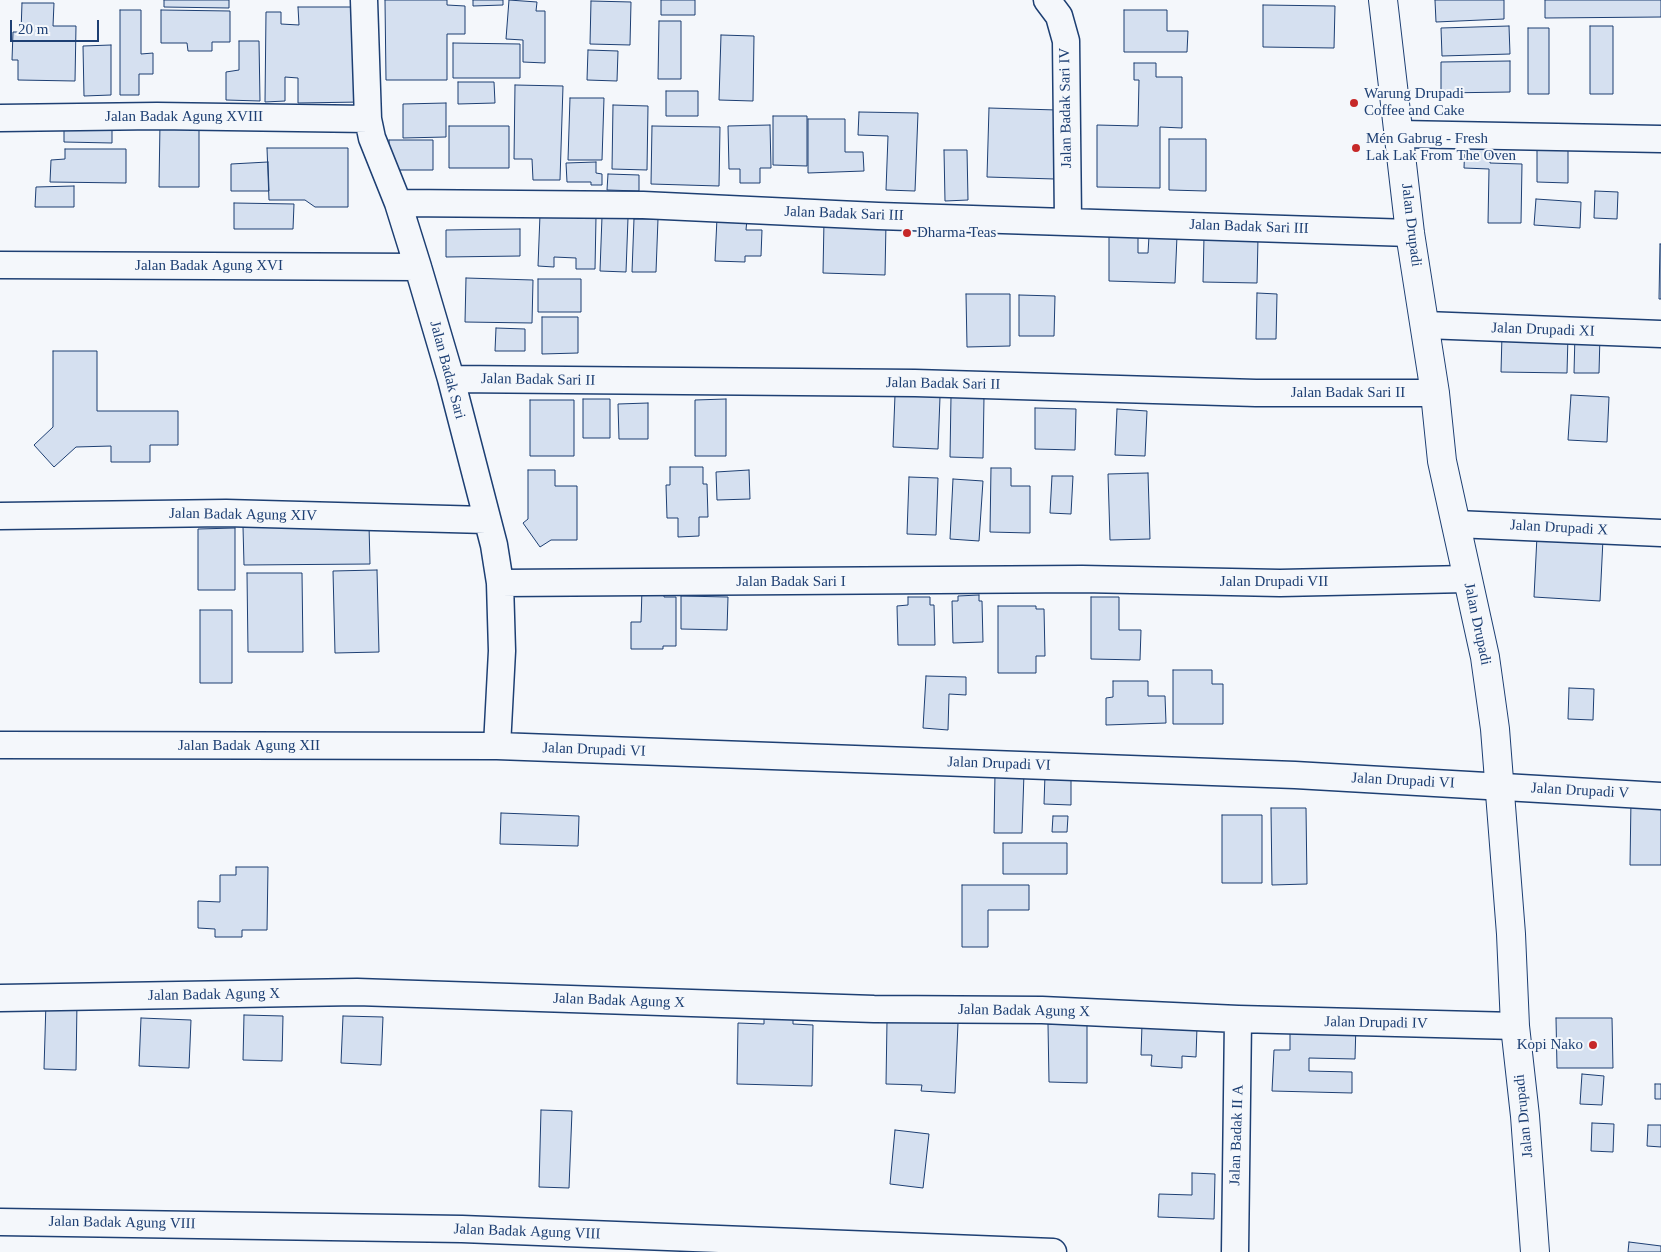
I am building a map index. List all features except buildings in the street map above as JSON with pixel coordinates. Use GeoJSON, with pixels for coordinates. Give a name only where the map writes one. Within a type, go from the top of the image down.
{"type":"FeatureCollection","features":[{"type":"Feature","properties":{"kind":"street","name":"Jalan Badak Sari"},"geometry":{"type":"LineString","coordinates":[[364,0],[368,119],[372,138],[398,203],[451,379],[500,583],[502,651],[497,746]]}},
{"type":"Feature","properties":{"kind":"street","name":"Jalan Badak Sari IV"},"geometry":{"type":"LineString","coordinates":[[1046,0],[1059,16],[1066,41],[1068,221]]}},
{"type":"Feature","properties":{"kind":"street","name":"Jalan Drupadi"},"geometry":{"type":"LineString","coordinates":[[1383,0],[1410,232],[1435,393],[1442,462],[1485,657],[1495,729],[1511,934],[1515,1026],[1525,1116],[1535,1252]]}},
{"type":"Feature","properties":{"kind":"street","name":"Jalan Badak Agung XVIII"},"geometry":{"type":"LineString","coordinates":[[0,118],[156,116],[368,119]]}},
{"type":"Feature","properties":{"kind":"street"},"geometry":{"type":"LineString","coordinates":[[1400,134],[1661,139]]}},
{"type":"Feature","properties":{"kind":"street","name":"Jalan Badak Sari III"},"geometry":{"type":"LineString","coordinates":[[398,203],[643,205],[878,216],[1410,232]]}},
{"type":"Feature","properties":{"kind":"street","name":"Jalan Badak Agung XVI"},"geometry":{"type":"LineString","coordinates":[[0,265],[418,267]]}},
{"type":"Feature","properties":{"kind":"street","name":"Jalan Drupadi XI"},"geometry":{"type":"LineString","coordinates":[[1425,325],[1661,334]]}},
{"type":"Feature","properties":{"kind":"street","name":"Jalan Badak Sari II"},"geometry":{"type":"LineString","coordinates":[[451,379],[915,384],[1256,393],[1435,393]]}},
{"type":"Feature","properties":{"kind":"street","name":"Jalan Badak Agung XIV"},"geometry":{"type":"LineString","coordinates":[[0,516],[226,513],[486,520]]}},
{"type":"Feature","properties":{"kind":"street","name":"Jalan Drupadi X"},"geometry":{"type":"LineString","coordinates":[[1456,524],[1661,533]]}},
{"type":"Feature","properties":{"kind":"street","name":"Jalan Badak Sari I"},"geometry":{"type":"LineString","coordinates":[[500,583],[1082,579]]}},
{"type":"Feature","properties":{"kind":"street","name":"Jalan Drupadi VII"},"geometry":{"type":"LineString","coordinates":[[1082,579],[1280,583],[1468,579]]}},
{"type":"Feature","properties":{"kind":"street","name":"Jalan Badak Agung XII"},"geometry":{"type":"LineString","coordinates":[[0,745],[497,746]]}},
{"type":"Feature","properties":{"kind":"street","name":"Jalan Drupadi VI"},"geometry":{"type":"LineString","coordinates":[[497,746],[1100,767],[1500,786]]}},
{"type":"Feature","properties":{"kind":"street","name":"Jalan Drupadi V"},"geometry":{"type":"LineString","coordinates":[[1500,786],[1661,796]]}},
{"type":"Feature","properties":{"kind":"street","name":"Jalan Badak Agung X"},"geometry":{"type":"LineString","coordinates":[[0,998],[357,992],[874,1009],[1042,1010],[1238,1019]]}},
{"type":"Feature","properties":{"kind":"street","name":"Jalan Drupadi IV"},"geometry":{"type":"LineString","coordinates":[[1238,1019],[1515,1026]]}},
{"type":"Feature","properties":{"kind":"street","name":"Jalan Badak II A"},"geometry":{"type":"LineString","coordinates":[[1235,1252],[1238,1019]]}},
{"type":"Feature","properties":{"kind":"street","name":"Jalan Badak Agung VIII"},"geometry":{"type":"LineString","coordinates":[[0,1222],[462,1229],[1053,1252]]}},
{"type":"Feature","properties":{"kind":"place","name":"Warung Drupadi Coffee and Cake"},"geometry":{"type":"Point","coordinates":[1354,103]}},
{"type":"Feature","properties":{"kind":"place","name":"Mén Gabrug - Fresh Lak Lak From The Oven"},"geometry":{"type":"Point","coordinates":[1356,148]}},
{"type":"Feature","properties":{"kind":"place","name":"Dharma Teas"},"geometry":{"type":"Point","coordinates":[907,233]}},
{"type":"Feature","properties":{"kind":"place","name":"Kopi Nako"},"geometry":{"type":"Point","coordinates":[1593,1045]}}]}
